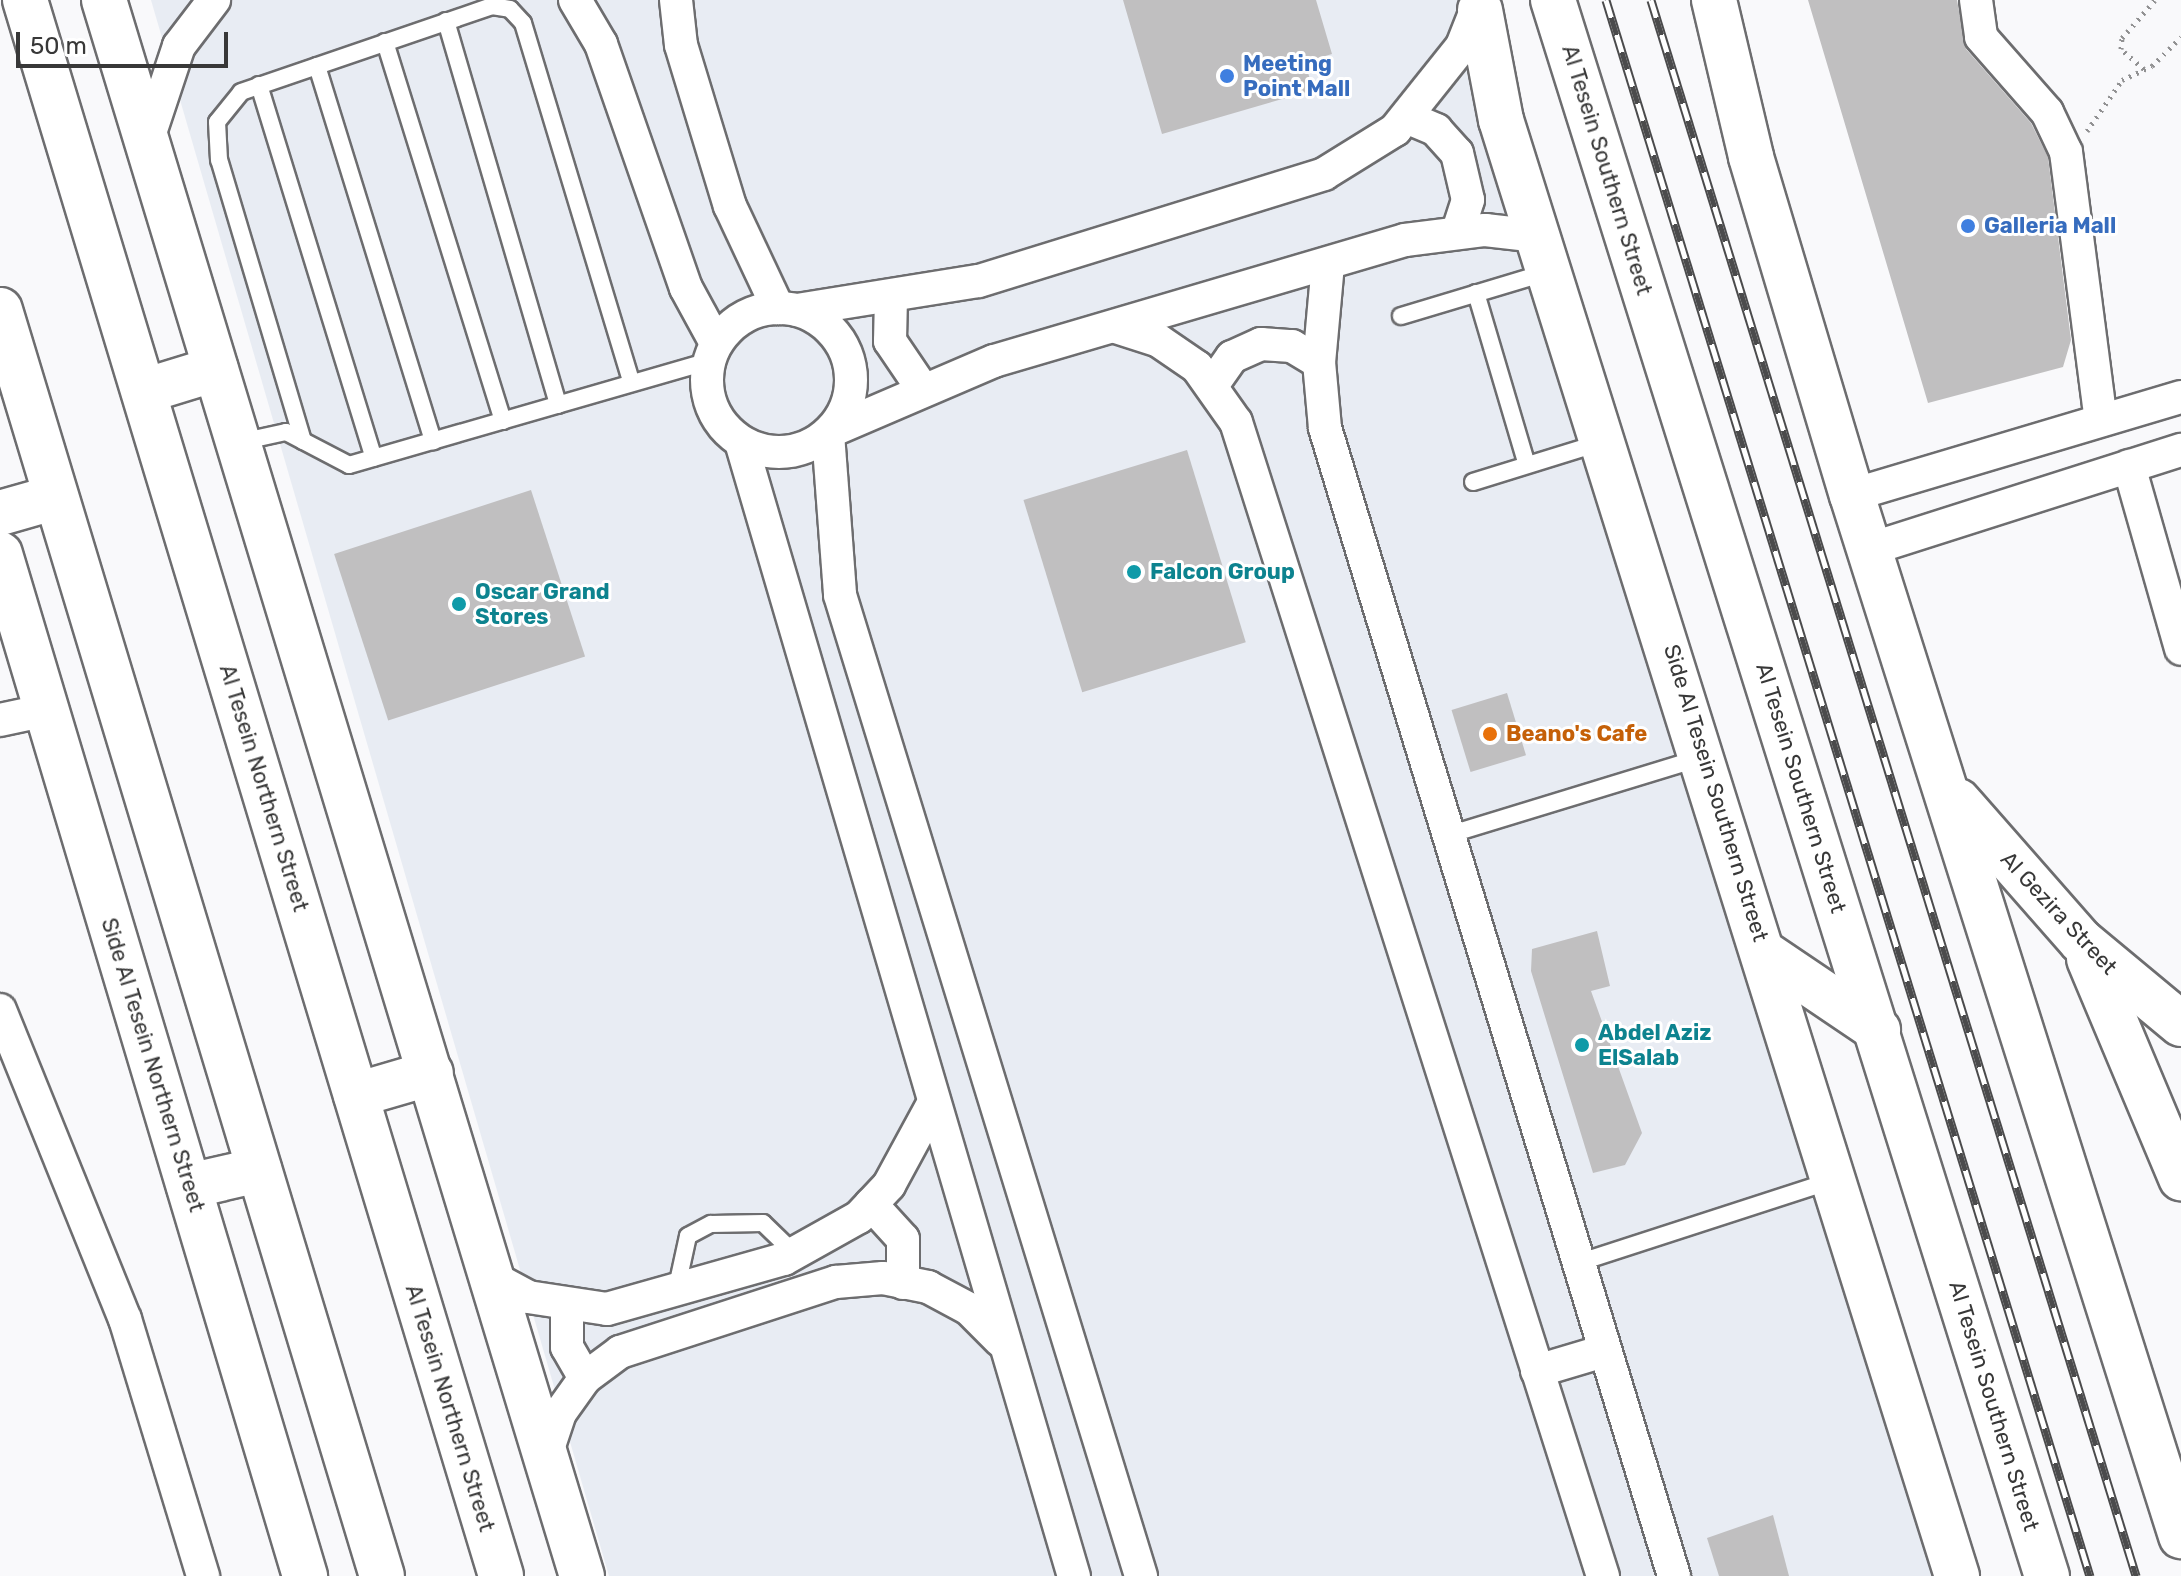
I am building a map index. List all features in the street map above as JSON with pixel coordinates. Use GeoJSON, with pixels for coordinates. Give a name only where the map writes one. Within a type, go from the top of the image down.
{"type":"FeatureCollection","features":[{"type":"Feature","properties":{"kind":"main road","name":"Al Tesein Northern Street"},"geometry":{"type":"LineString","coordinates":[[25,0],[501,1576]]}},
{"type":"Feature","properties":{"kind":"main road","name":"Al Tesein Southern Street"},"geometry":{"type":"LineString","coordinates":[[1553,0],[2047,1576]]}},
{"type":"Feature","properties":{"kind":"main road"},"geometry":{"type":"LineString","coordinates":[[1714,0],[1751,157],[1852,495],[1948,789],[2181,1536]]}},
{"type":"Feature","properties":{"kind":"main road"},"geometry":{"type":"LineString","coordinates":[[106,2],[582,1576]]}},
{"type":"Feature","properties":{"kind":"main road","name":"Side Al Tesein Southern Street"},"geometry":{"type":"LineString","coordinates":[[1479,5],[1497,108],[1705,756],[1957,1576]]}},
{"type":"Feature","properties":{"kind":"main road"},"geometry":{"type":"LineString","coordinates":[[0,310],[382,1576]]}},
{"type":"Feature","properties":{"kind":"main road"},"geometry":{"type":"LineString","coordinates":[[144,391],[216,369]]}},
{"type":"Feature","properties":{"kind":"main road"},"geometry":{"type":"LineString","coordinates":[[0,513],[56,497]]}},
{"type":"Feature","properties":{"kind":"main road","name":"Side Al Tesein Northern Street"},"geometry":{"type":"LineString","coordinates":[[0,554],[8,610],[47,710],[305,1576]]}},
{"type":"Feature","properties":{"kind":"main road","name":"Al Gezira Street"},"geometry":{"type":"LineString","coordinates":[[1948,789],[2081,941],[2181,1024]]}},
{"type":"Feature","properties":{"kind":"main road"},"geometry":{"type":"LineString","coordinates":[[2081,941],[2181,1178]]}},
{"type":"Feature","properties":{"kind":"main road"},"geometry":{"type":"LineString","coordinates":[[1767,955],[1878,1030]]}},
{"type":"Feature","properties":{"kind":"main road"},"geometry":{"type":"LineString","coordinates":[[356,1095],[431,1073]]}},
{"type":"Feature","properties":{"kind":"main road"},"geometry":{"type":"LineString","coordinates":[[189,1186],[259,1170]]}},
{"type":"Feature","properties":{"kind":"street"},"geometry":{"type":"LineString","coordinates":[[147,143],[179,46],[214,0]]}},
{"type":"Feature","properties":{"kind":"street"},"geometry":{"type":"LineString","coordinates":[[575,0],[601,44],[686,288],[712,352],[715,416],[741,442],[1002,1342],[1074,1576]]}},
{"type":"Feature","properties":{"kind":"street"},"geometry":{"type":"LineString","coordinates":[[676,0],[681,45],[730,206],[787,309],[829,328],[848,360],[850,397],[830,432],[840,595],[1141,1576]]}},
{"type":"Feature","properties":{"kind":"street"},"geometry":{"type":"LineString","coordinates":[[1976,0],[1981,37],[2047,112],[2066,152],[2101,420]]}},
{"type":"Feature","properties":{"kind":"street"},"geometry":{"type":"LineString","coordinates":[[712,352],[742,317],[891,297],[979,281],[1324,174],[1361,156],[1406,117],[1479,5]]}},
{"type":"Feature","properties":{"kind":"street"},"geometry":{"type":"LineString","coordinates":[[1406,117],[1436,130],[1457,153],[1468,200],[1458,231]]}},
{"type":"Feature","properties":{"kind":"street"},"geometry":{"type":"LineString","coordinates":[[741,442],[785,452],[922,388],[1328,264],[1458,231],[1544,253]]}},
{"type":"Feature","properties":{"kind":"street"},"geometry":{"type":"LineString","coordinates":[[1328,264],[1319,362],[1325,428],[1674,1576]]}},
{"type":"Feature","properties":{"kind":"street"},"geometry":{"type":"LineString","coordinates":[[891,297],[890,341],[922,388]]}},
{"type":"Feature","properties":{"kind":"street"},"geometry":{"type":"LineString","coordinates":[[1116,327],[1169,347],[1213,384],[1242,436],[1603,1576]]}},
{"type":"Feature","properties":{"kind":"street"},"geometry":{"type":"LineString","coordinates":[[1213,384],[1232,357],[1261,344],[1292,346],[1319,362]]}},
{"type":"Feature","properties":{"kind":"street"},"geometry":{"type":"LineString","coordinates":[[1852,495],[2181,397]]}},
{"type":"Feature","properties":{"kind":"street"},"geometry":{"type":"LineString","coordinates":[[2031,441],[2048,491]]}},
{"type":"Feature","properties":{"kind":"street"},"geometry":{"type":"LineString","coordinates":[[1870,549],[2181,450]]}},
{"type":"Feature","properties":{"kind":"street"},"geometry":{"type":"LineString","coordinates":[[2129,466],[2181,649]]}},
{"type":"Feature","properties":{"kind":"street"},"geometry":{"type":"LineString","coordinates":[[0,720],[47,710]]}},
{"type":"Feature","properties":{"kind":"street"},"geometry":{"type":"LineString","coordinates":[[0,1010],[125,1319],[203,1576]]}},
{"type":"Feature","properties":{"kind":"street"},"geometry":{"type":"LineString","coordinates":[[493,1278],[567,1308],[607,1309],[676,1293],[795,1254],[871,1204],[933,1104]]}},
{"type":"Feature","properties":{"kind":"street"},"geometry":{"type":"LineString","coordinates":[[871,1204],[903,1239],[903,1283]]}},
{"type":"Feature","properties":{"kind":"street"},"geometry":{"type":"LineString","coordinates":[[546,1455],[560,1413],[585,1378],[620,1352],[836,1282],[903,1283],[969,1309],[1002,1342]]}},
{"type":"Feature","properties":{"kind":"street"},"geometry":{"type":"LineString","coordinates":[[567,1308],[567,1347],[585,1378]]}},
{"type":"Feature","properties":{"kind":"street"},"geometry":{"type":"LineString","coordinates":[[1537,1371],[1604,1351]]}},
{"type":"Feature","properties":{"kind":"lane"},"geometry":{"type":"LineString","coordinates":[[303,441],[214,141],[226,104],[259,85],[446,21],[501,6],[523,23],[632,383]]}},
{"type":"Feature","properties":{"kind":"lane"},"geometry":{"type":"LineString","coordinates":[[446,21],[558,405]]}},
{"type":"Feature","properties":{"kind":"lane"},"geometry":{"type":"LineString","coordinates":[[385,42],[503,421]]}},
{"type":"Feature","properties":{"kind":"lane"},"geometry":{"type":"LineString","coordinates":[[317,66],[433,441]]}},
{"type":"Feature","properties":{"kind":"lane"},"geometry":{"type":"LineString","coordinates":[[259,85],[374,458]]}},
{"type":"Feature","properties":{"kind":"lane"},"geometry":{"type":"LineString","coordinates":[[1401,316],[1476,293],[1544,253]]}},
{"type":"Feature","properties":{"kind":"lane"},"geometry":{"type":"LineString","coordinates":[[1476,293],[1527,465]]}},
{"type":"Feature","properties":{"kind":"lane"},"geometry":{"type":"LineString","coordinates":[[238,443],[276,431],[303,441],[338,464],[374,458],[632,383],[712,352]]}},
{"type":"Feature","properties":{"kind":"lane"},"geometry":{"type":"LineString","coordinates":[[1473,482],[1605,441]]}},
{"type":"Feature","properties":{"kind":"lane"},"geometry":{"type":"LineString","coordinates":[[1448,835],[1705,756]]}},
{"type":"Feature","properties":{"kind":"lane"},"geometry":{"type":"LineString","coordinates":[[1578,1263],[1836,1180]]}},
{"type":"Feature","properties":{"kind":"lane"},"geometry":{"type":"LineString","coordinates":[[676,1293],[688,1236],[711,1224],[763,1223],[795,1254]]}},
{"type":"Feature","properties":{"kind":"path"},"geometry":{"type":"LineString","coordinates":[[2145,69],[2121,49],[2122,38],[2155,0]]}},
{"type":"Feature","properties":{"kind":"path"},"geometry":{"type":"LineString","coordinates":[[2066,152],[2103,115],[2122,80],[2145,69],[2181,37]]}},
{"type":"Feature","properties":{"kind":"shaded area"},"geometry":{"type":"Polygon","coordinates":[[[151,0],[1471,0],[1943,1576],[609,1576],[151,0]]]}},
{"type":"Feature","properties":{"kind":"building","name":"Meeting Point Mall"},"geometry":{"type":"Polygon","coordinates":[[[1123,0],[1316,0],[1332,54],[1305,62],[1313,90],[1162,134],[1123,0]]]}},
{"type":"Feature","properties":{"kind":"building","name":"Galleria Mall"},"geometry":{"type":"Polygon","coordinates":[[[1808,0],[1957,0],[1966,49],[2031,123],[2048,157],[2071,340],[2063,367],[1928,403],[1808,0]]]}},
{"type":"Feature","properties":{"kind":"building","name":"Falcon Group"},"geometry":{"type":"Polygon","coordinates":[[[1187,450],[1246,642],[1082,692],[1023,500],[1187,450]]]}},
{"type":"Feature","properties":{"kind":"building","name":"Oscar Grand Stores"},"geometry":{"type":"Polygon","coordinates":[[[531,490],[585,656],[388,720],[334,554],[531,490]]]}},
{"type":"Feature","properties":{"kind":"building","name":"Beano's Cafe"},"geometry":{"type":"Polygon","coordinates":[[[1507,693],[1526,755],[1471,772],[1452,710],[1507,693]]]}},
{"type":"Feature","properties":{"kind":"building","name":"Abdel Aziz ElSalab"},"geometry":{"type":"Polygon","coordinates":[[[1597,931],[1610,986],[1591,991],[1642,1133],[1625,1165],[1593,1173],[1531,971],[1532,949],[1597,931]]]}},
{"type":"Feature","properties":{"kind":"building"},"geometry":{"type":"Polygon","coordinates":[[[1773,1515],[1789,1576],[1719,1576],[1707,1538],[1773,1515]]]}},
{"type":"Feature","properties":{"kind":"railway"},"geometry":{"type":"LineString","coordinates":[[1606,0],[2090,1576]]}},
{"type":"Feature","properties":{"kind":"railway"},"geometry":{"type":"LineString","coordinates":[[1651,0],[2136,1576]]}},
{"type":"Feature","properties":{"kind":"place","name":"Meeting Point Mall"},"geometry":{"type":"Point","coordinates":[1227,76]}},
{"type":"Feature","properties":{"kind":"place","name":"Galleria Mall"},"geometry":{"type":"Point","coordinates":[1968,226]}},
{"type":"Feature","properties":{"kind":"place","name":"Falcon Group"},"geometry":{"type":"Point","coordinates":[1134,572]}},
{"type":"Feature","properties":{"kind":"place","name":"Oscar Grand Stores"},"geometry":{"type":"Point","coordinates":[459,604]}},
{"type":"Feature","properties":{"kind":"place","name":"Beano's Cafe"},"geometry":{"type":"Point","coordinates":[1490,734]}},
{"type":"Feature","properties":{"kind":"place","name":"Abdel Aziz ElSalab"},"geometry":{"type":"Point","coordinates":[1582,1045]}}]}
